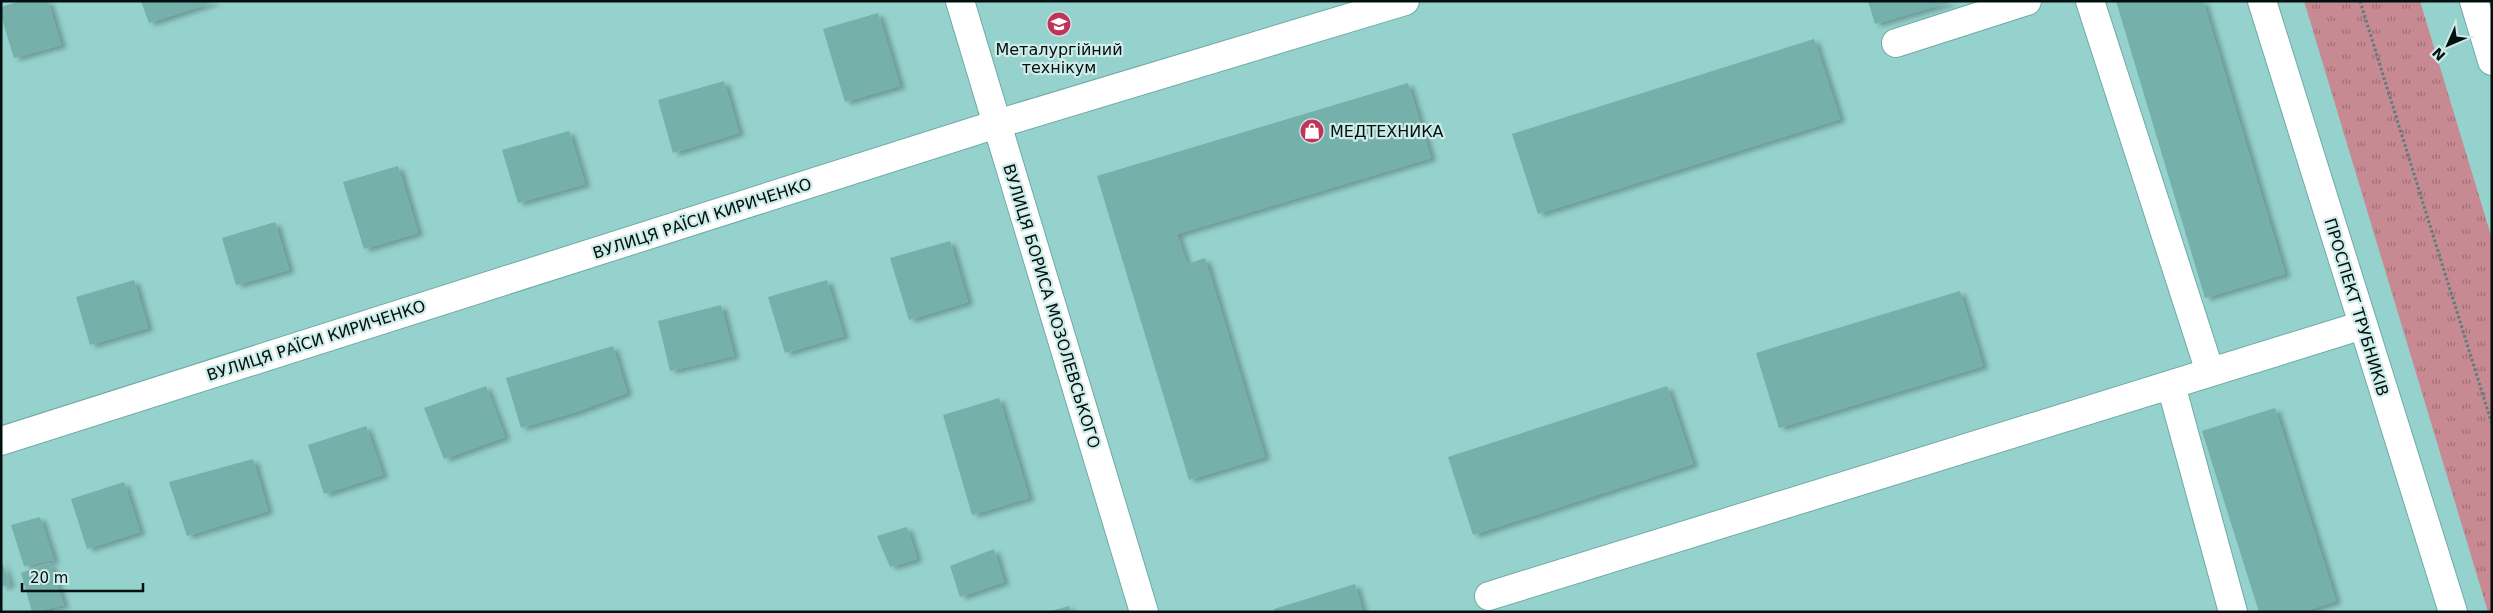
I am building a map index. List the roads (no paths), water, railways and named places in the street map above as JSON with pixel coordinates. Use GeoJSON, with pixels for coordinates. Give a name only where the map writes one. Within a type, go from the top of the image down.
{"type":"FeatureCollection","features":[{"type":"Feature","properties":{"kind":"street","name":"ВУЛИЦЯ БОРИСА МОЗОЛЕВСЬКОГО"},"geometry":{"type":"LineString","coordinates":[[960,1],[1144,612]]}},
{"type":"Feature","properties":{"kind":"street","name":"ВУЛИЦЯ РАЇСИ КИРИЧЕНКО"},"geometry":{"type":"LineString","coordinates":[[1,441],[997,124],[1405,1]]}},
{"type":"Feature","properties":{"kind":"street"},"geometry":{"type":"LineString","coordinates":[[1896,43],[2027,1]]}},
{"type":"Feature","properties":{"kind":"street"},"geometry":{"type":"LineString","coordinates":[[2090,1],[2210,372]]}},
{"type":"Feature","properties":{"kind":"street","name":"ПРОСПЕКТ ТРУБНИКІВ"},"geometry":{"type":"LineString","coordinates":[[2262,1],[2452,612]]}},
{"type":"Feature","properties":{"kind":"street"},"geometry":{"type":"LineString","coordinates":[[2474,1],[2492,61]]}},
{"type":"Feature","properties":{"kind":"street"},"geometry":{"type":"LineString","coordinates":[[1489,596],[2363,325]]}},
{"type":"Feature","properties":{"kind":"street"},"geometry":{"type":"LineString","coordinates":[[2171,385],[2233,612]]}},
{"type":"Feature","properties":{"kind":"place","name":"Металургійний технікум"},"geometry":{"type":"Point","coordinates":[1059,24]}},
{"type":"Feature","properties":{"kind":"place","name":"МЕДТЕХНИКА"},"geometry":{"type":"Point","coordinates":[1312,131]}}]}
